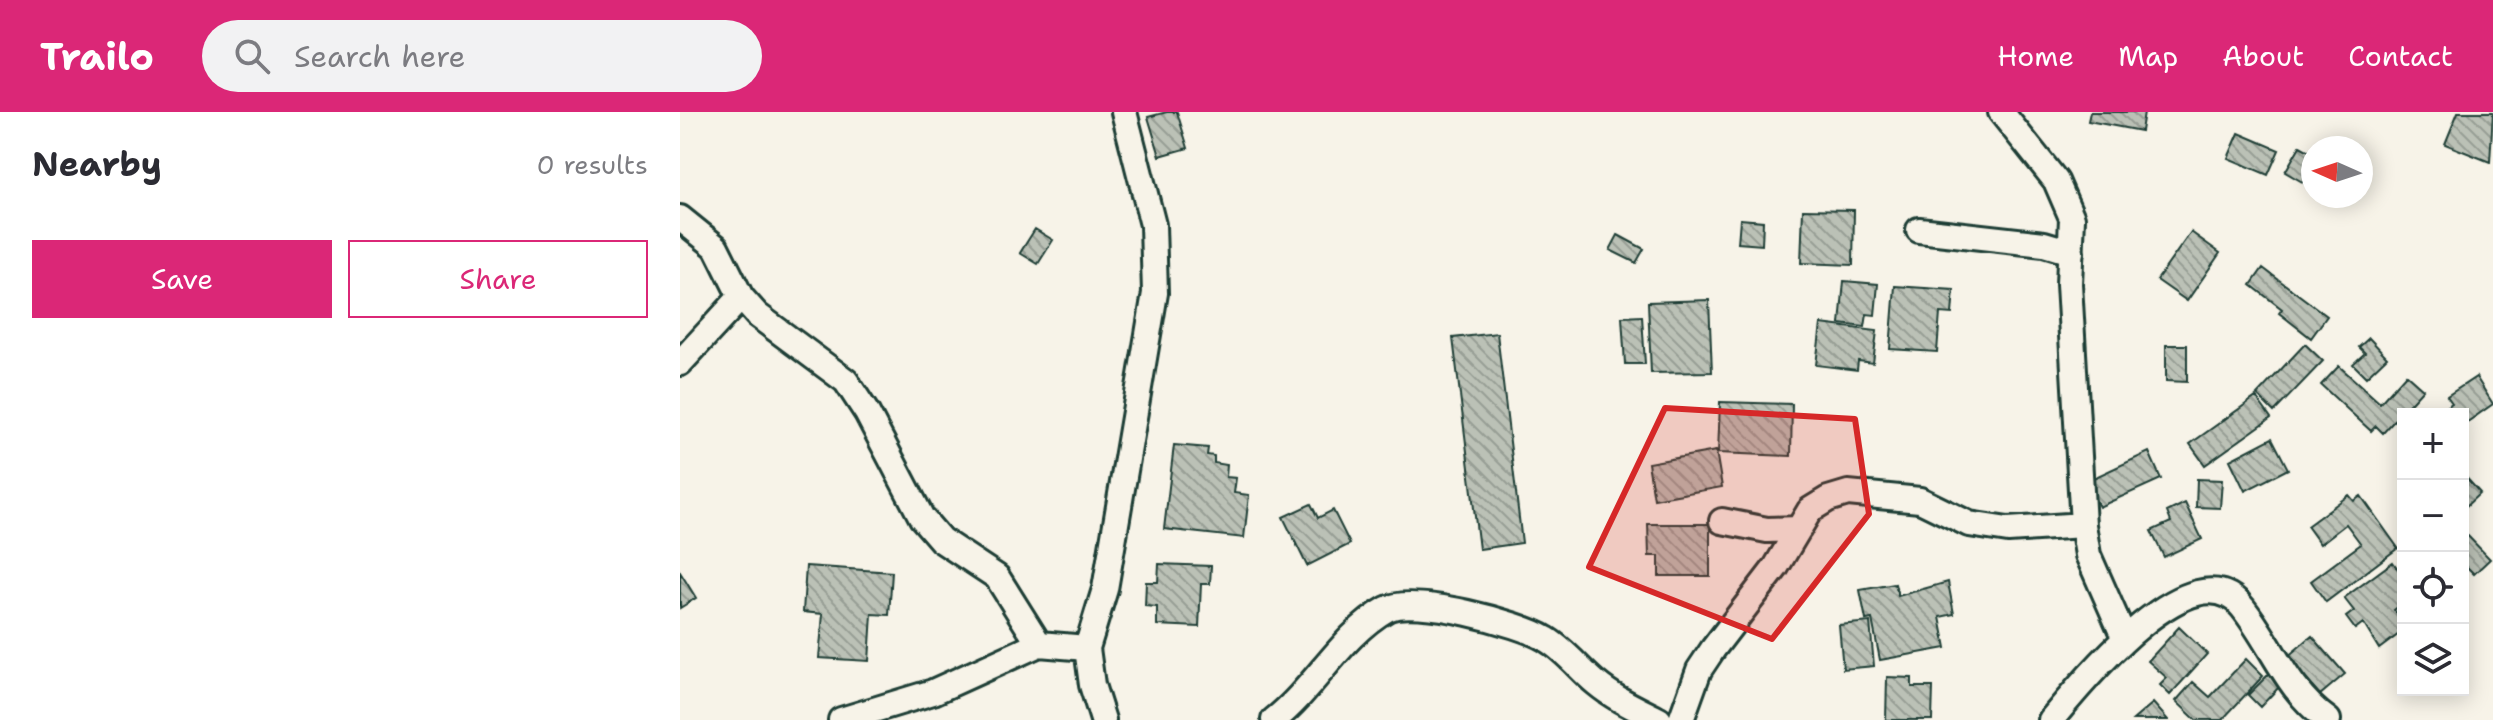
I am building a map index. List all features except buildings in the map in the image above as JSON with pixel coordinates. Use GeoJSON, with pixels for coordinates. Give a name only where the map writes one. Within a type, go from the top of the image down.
{"type":"FeatureCollection","features":[{"type":"Feature","properties":{"kind":"street"},"geometry":{"type":"LineString","coordinates":[[1103,720],[1092,685],[1087,648],[1105,589],[1155,293],[1153,225],[1124,112]]}},
{"type":"Feature","properties":{"kind":"street"},"geometry":{"type":"LineString","coordinates":[[2001,112],[2035,151],[2066,198],[2072,218],[2069,284],[2083,525],[2088,555],[2124,637]]}},
{"type":"Feature","properties":{"kind":"street"},"geometry":{"type":"LineString","coordinates":[[680,218],[716,247],[741,297],[774,329],[846,381],[867,413],[929,527],[941,540],[997,577],[1039,644]]}},
{"type":"Feature","properties":{"kind":"street"},"geometry":{"type":"LineString","coordinates":[[1919,230],[2044,244],[2071,252]]}},
{"type":"Feature","properties":{"kind":"street"},"geometry":{"type":"LineString","coordinates":[[680,363],[741,297]]}},
{"type":"Feature","properties":{"kind":"street"},"geometry":{"type":"LineString","coordinates":[[1681,720],[1699,670],[1776,567],[1813,506],[1848,493],[1920,500],[1969,524],[2008,530],[2083,525]]}},
{"type":"Feature","properties":{"kind":"street"},"geometry":{"type":"LineString","coordinates":[[1722,521],[1767,530],[1799,529]]}},
{"type":"Feature","properties":{"kind":"street"},"geometry":{"type":"LineString","coordinates":[[2051,720],[2124,637],[2181,600],[2206,592],[2226,596],[2242,606],[2294,688],[2328,720]]}},
{"type":"Feature","properties":{"kind":"street"},"geometry":{"type":"LineString","coordinates":[[1274,720],[1293,705],[1368,623],[1388,609],[1411,604],[1441,607],[1543,637],[1597,684],[1659,720]]}},
{"type":"Feature","properties":{"kind":"street"},"geometry":{"type":"LineString","coordinates":[[841,720],[933,692],[1039,644],[1087,648]]}},
{"type":"Feature","properties":{"kind":"highlighted area"},"geometry":{"type":"Polygon","coordinates":[[[1665,408],[1855,419],[1869,514],[1772,639],[1589,567],[1665,408]]]}}]}
